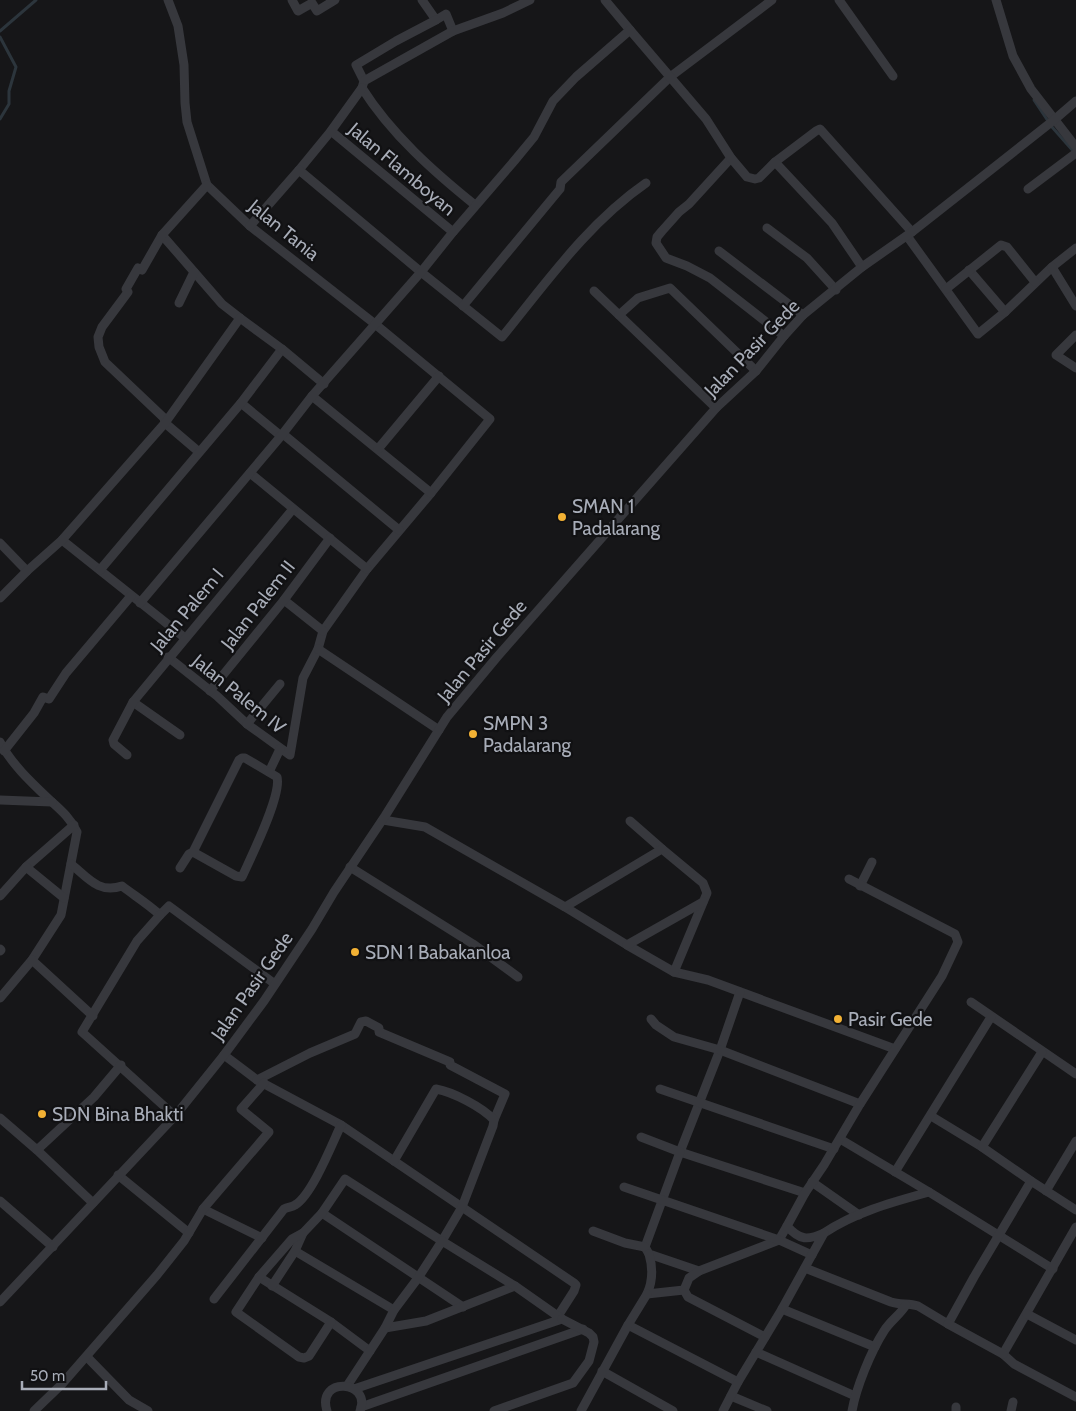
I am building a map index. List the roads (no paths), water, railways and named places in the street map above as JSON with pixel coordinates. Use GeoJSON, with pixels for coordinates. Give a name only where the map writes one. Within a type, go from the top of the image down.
{"type":"FeatureCollection","features":[{"type":"Feature","properties":{"kind":"street","name":"Jalan Tania"},"geometry":{"type":"LineString","coordinates":[[168,0],[178,26],[184,64],[187,122],[207,185],[250,226],[375,324],[439,376],[457,394],[490,419],[431,493]]}},
{"type":"Feature","properties":{"kind":"street"},"geometry":{"type":"LineString","coordinates":[[292,0],[298,11],[312,3],[317,11],[335,0]]}},
{"type":"Feature","properties":{"kind":"street"},"geometry":{"type":"LineString","coordinates":[[422,0],[436,20]]}},
{"type":"Feature","properties":{"kind":"street"},"geometry":{"type":"LineString","coordinates":[[506,0],[512,10]]}},
{"type":"Feature","properties":{"kind":"street"},"geometry":{"type":"LineString","coordinates":[[250,226],[300,170],[331,131],[363,85],[453,31],[512,10],[530,0]]}},
{"type":"Feature","properties":{"kind":"street"},"geometry":{"type":"LineString","coordinates":[[605,0],[706,119],[731,158],[747,177],[759,178],[775,162],[816,131],[820,130],[909,234],[978,334],[1005,312],[1052,267],[1076,248]]}},
{"type":"Feature","properties":{"kind":"street"},"geometry":{"type":"LineString","coordinates":[[463,306],[560,189],[561,182],[670,77],[772,0]]}},
{"type":"Feature","properties":{"kind":"street"},"geometry":{"type":"LineString","coordinates":[[839,0],[893,76]]}},
{"type":"Feature","properties":{"kind":"street"},"geometry":{"type":"LineString","coordinates":[[996,0],[1013,56],[1031,89],[1075,152],[1028,189]]}},
{"type":"Feature","properties":{"kind":"street"},"geometry":{"type":"LineString","coordinates":[[453,31],[446,14],[396,41],[356,66],[363,85],[390,125],[425,162],[475,206]]}},
{"type":"Feature","properties":{"kind":"street"},"geometry":{"type":"LineString","coordinates":[[140,603],[282,435],[312,396],[421,272],[534,137],[553,101],[576,76],[630,30]]}},
{"type":"Feature","properties":{"kind":"street","name":"Jalan Pasir Gede"},"geometry":{"type":"LineString","coordinates":[[0,1302],[174,1116],[224,1055],[275,984],[439,730],[497,657],[716,408],[756,371],[803,315],[862,267],[909,234],[1076,101]]}},
{"type":"Feature","properties":{"kind":"street","name":"Jalan Flamboyan"},"geometry":{"type":"LineString","coordinates":[[331,131],[453,232]]}},
{"type":"Feature","properties":{"kind":"street"},"geometry":{"type":"LineString","coordinates":[[731,158],[662,231],[657,237],[656,243],[666,258],[710,278],[784,336]]}},
{"type":"Feature","properties":{"kind":"street"},"geometry":{"type":"LineString","coordinates":[[775,162],[832,223],[862,267]]}},
{"type":"Feature","properties":{"kind":"street"},"geometry":{"type":"LineString","coordinates":[[300,170],[421,272],[502,337],[566,258],[593,229],[635,190],[646,183]]}},
{"type":"Feature","properties":{"kind":"street"},"geometry":{"type":"LineString","coordinates":[[199,452],[165,423],[164,418],[105,362],[99,347],[98,337],[102,327],[128,292],[126,289],[138,268],[142,270],[162,235],[207,185]]}},
{"type":"Feature","properties":{"kind":"street"},"geometry":{"type":"LineString","coordinates":[[767,228],[806,258],[836,290]]}},
{"type":"Feature","properties":{"kind":"street"},"geometry":{"type":"LineString","coordinates":[[162,235],[222,304],[282,349],[324,384]]}},
{"type":"Feature","properties":{"kind":"street"},"geometry":{"type":"LineString","coordinates":[[946,289],[1001,245],[1004,245],[1035,282]]}},
{"type":"Feature","properties":{"kind":"street"},"geometry":{"type":"LineString","coordinates":[[718,251],[803,315]]}},
{"type":"Feature","properties":{"kind":"street"},"geometry":{"type":"LineString","coordinates":[[1052,267],[1075,300]]}},
{"type":"Feature","properties":{"kind":"street"},"geometry":{"type":"LineString","coordinates":[[969,270],[1005,312]]}},
{"type":"Feature","properties":{"kind":"street"},"geometry":{"type":"LineString","coordinates":[[179,303],[194,272]]}},
{"type":"Feature","properties":{"kind":"street"},"geometry":{"type":"LineString","coordinates":[[619,315],[638,298],[670,288],[756,371]]}},
{"type":"Feature","properties":{"kind":"street"},"geometry":{"type":"LineString","coordinates":[[594,291],[716,408]]}},
{"type":"Feature","properties":{"kind":"street"},"geometry":{"type":"LineString","coordinates":[[0,598],[62,540],[165,423],[240,318]]}},
{"type":"Feature","properties":{"kind":"street"},"geometry":{"type":"LineString","coordinates":[[1076,335],[1056,355],[1076,368]]}},
{"type":"Feature","properties":{"kind":"street"},"geometry":{"type":"LineString","coordinates":[[100,570],[241,403],[282,349]]}},
{"type":"Feature","properties":{"kind":"street"},"geometry":{"type":"LineString","coordinates":[[378,449],[439,376]]}},
{"type":"Feature","properties":{"kind":"street"},"geometry":{"type":"LineString","coordinates":[[312,396],[431,493],[367,569],[323,631],[318,649],[439,730]]}},
{"type":"Feature","properties":{"kind":"street"},"geometry":{"type":"LineString","coordinates":[[241,403],[398,530]]}},
{"type":"Feature","properties":{"kind":"street"},"geometry":{"type":"LineString","coordinates":[[250,473],[367,569]]}},
{"type":"Feature","properties":{"kind":"street","name":"Jalan Palem I"},"geometry":{"type":"LineString","coordinates":[[127,756],[114,744],[114,738],[133,702],[168,657],[292,509]]}},
{"type":"Feature","properties":{"kind":"street","name":"Jalan Palem II"},"geometry":{"type":"LineString","coordinates":[[210,691],[284,600],[330,538]]}},
{"type":"Feature","properties":{"kind":"street"},"geometry":{"type":"LineString","coordinates":[[62,540],[185,638]]}},
{"type":"Feature","properties":{"kind":"street"},"geometry":{"type":"LineString","coordinates":[[0,543],[27,571]]}},
{"type":"Feature","properties":{"kind":"street"},"geometry":{"type":"LineString","coordinates":[[0,998],[32,960],[61,915],[77,832],[74,825],[26,777],[2,746],[34,713],[43,697],[48,699],[66,673],[131,596]]}},
{"type":"Feature","properties":{"kind":"street"},"geometry":{"type":"LineString","coordinates":[[284,600],[323,631]]}},
{"type":"Feature","properties":{"kind":"street","name":"Jalan Palem IV"},"geometry":{"type":"LineString","coordinates":[[168,657],[247,724],[290,755],[303,678],[318,649]]}},
{"type":"Feature","properties":{"kind":"street"},"geometry":{"type":"LineString","coordinates":[[247,724],[280,684]]}},
{"type":"Feature","properties":{"kind":"street"},"geometry":{"type":"LineString","coordinates":[[133,702],[180,735]]}},
{"type":"Feature","properties":{"kind":"street"},"geometry":{"type":"LineString","coordinates":[[268,772],[280,749]]}},
{"type":"Feature","properties":{"kind":"street"},"geometry":{"type":"LineString","coordinates":[[180,868],[189,854],[193,852],[239,760],[245,758],[277,777],[278,783],[262,832],[242,877],[236,876],[193,852]]}},
{"type":"Feature","properties":{"kind":"street"},"geometry":{"type":"LineString","coordinates":[[0,800],[52,802]]}},
{"type":"Feature","properties":{"kind":"street"},"geometry":{"type":"LineString","coordinates":[[382,820],[425,827],[674,972],[708,980],[895,1050]]}},
{"type":"Feature","properties":{"kind":"street"},"geometry":{"type":"LineString","coordinates":[[630,821],[703,884],[707,894],[674,972]]}},
{"type":"Feature","properties":{"kind":"street"},"geometry":{"type":"LineString","coordinates":[[0,896],[26,867],[74,825]]}},
{"type":"Feature","properties":{"kind":"street"},"geometry":{"type":"LineString","coordinates":[[565,907],[662,849]]}},
{"type":"Feature","properties":{"kind":"street"},"geometry":{"type":"LineString","coordinates":[[860,886],[872,862]]}},
{"type":"Feature","properties":{"kind":"street"},"geometry":{"type":"LineString","coordinates":[[71,864],[102,888],[112,889],[122,886],[147,903],[160,915]]}},
{"type":"Feature","properties":{"kind":"street"},"geometry":{"type":"LineString","coordinates":[[26,867],[64,898]]}},
{"type":"Feature","properties":{"kind":"street"},"geometry":{"type":"LineString","coordinates":[[350,867],[474,944],[518,977]]}},
{"type":"Feature","properties":{"kind":"street"},"geometry":{"type":"LineString","coordinates":[[684,1290],[689,1278],[700,1271],[779,1240],[805,1193],[942,976],[958,942],[958,936],[955,934],[849,880]]}},
{"type":"Feature","properties":{"kind":"street"},"geometry":{"type":"LineString","coordinates":[[627,945],[704,902]]}},
{"type":"Feature","properties":{"kind":"street"},"geometry":{"type":"LineString","coordinates":[[174,1116],[121,1065],[82,1032],[137,941],[169,906],[275,984]]}},
{"type":"Feature","properties":{"kind":"street"},"geometry":{"type":"LineString","coordinates":[[32,960],[92,1016]]}},
{"type":"Feature","properties":{"kind":"street"},"geometry":{"type":"LineString","coordinates":[[581,1411],[651,1285],[652,1269],[647,1251],[662,1200],[720,1050],[740,992]]}},
{"type":"Feature","properties":{"kind":"street"},"geometry":{"type":"LineString","coordinates":[[971,1002],[1042,1052],[1075,1070]]}},
{"type":"Feature","properties":{"kind":"street"},"geometry":{"type":"LineString","coordinates":[[895,1172],[991,1017]]}},
{"type":"Feature","properties":{"kind":"street"},"geometry":{"type":"LineString","coordinates":[[651,1019],[656,1025],[674,1037],[720,1050],[860,1104]]}},
{"type":"Feature","properties":{"kind":"street"},"geometry":{"type":"LineString","coordinates":[[34,1411],[62,1384],[157,1275],[184,1241],[203,1208],[269,1132],[241,1109],[260,1082],[310,1053],[355,1034],[361,1022],[366,1021],[379,1028],[379,1032],[450,1062],[450,1066],[505,1094],[462,1207],[418,1278],[394,1310],[351,1388]]}},
{"type":"Feature","properties":{"kind":"street"},"geometry":{"type":"LineString","coordinates":[[982,1148],[1042,1052]]}},
{"type":"Feature","properties":{"kind":"street"},"geometry":{"type":"LineString","coordinates":[[224,1055],[260,1082],[341,1125],[576,1285],[560,1317],[351,1388],[337,1387],[328,1394],[325,1404],[327,1411]]}},
{"type":"Feature","properties":{"kind":"street"},"geometry":{"type":"LineString","coordinates":[[37,1150],[94,1096],[121,1065]]}},
{"type":"Feature","properties":{"kind":"street"},"geometry":{"type":"LineString","coordinates":[[394,1161],[436,1089],[449,1093],[487,1112],[494,1120]]}},
{"type":"Feature","properties":{"kind":"street"},"geometry":{"type":"LineString","coordinates":[[660,1089],[834,1149]]}},
{"type":"Feature","properties":{"kind":"street"},"geometry":{"type":"LineString","coordinates":[[931,1116],[1076,1210]]}},
{"type":"Feature","properties":{"kind":"street"},"geometry":{"type":"LineString","coordinates":[[0,1118],[93,1203]]}},
{"type":"Feature","properties":{"kind":"street"},"geometry":{"type":"LineString","coordinates":[[214,1300],[284,1209],[296,1205],[304,1197],[311,1187],[341,1125]]}},
{"type":"Feature","properties":{"kind":"street"},"geometry":{"type":"LineString","coordinates":[[641,1137],[680,1152],[805,1193]]}},
{"type":"Feature","properties":{"kind":"street"},"geometry":{"type":"LineString","coordinates":[[840,1138],[1053,1268]]}},
{"type":"Feature","properties":{"kind":"street"},"geometry":{"type":"LineString","coordinates":[[1046,1191],[1076,1141]]}},
{"type":"Feature","properties":{"kind":"street"},"geometry":{"type":"LineString","coordinates":[[118,1175],[189,1233]]}},
{"type":"Feature","properties":{"kind":"street"},"geometry":{"type":"LineString","coordinates":[[272,1286],[295,1251],[303,1234],[322,1213],[346,1179],[515,1286],[560,1317],[593,1336],[593,1348],[589,1361],[573,1383],[494,1411]]}},
{"type":"Feature","properties":{"kind":"street"},"geometry":{"type":"LineString","coordinates":[[948,1324],[1031,1181]]}},
{"type":"Feature","properties":{"kind":"street"},"geometry":{"type":"LineString","coordinates":[[812,1182],[859,1215]]}},
{"type":"Feature","properties":{"kind":"street"},"geometry":{"type":"LineString","coordinates":[[624,1187],[779,1240],[812,1254]]}},
{"type":"Feature","properties":{"kind":"street"},"geometry":{"type":"LineString","coordinates":[[787,1226],[793,1233],[806,1238],[814,1238],[859,1215],[892,1202],[929,1192]]}},
{"type":"Feature","properties":{"kind":"street"},"geometry":{"type":"LineString","coordinates":[[0,1202],[53,1247]]}},
{"type":"Feature","properties":{"kind":"street"},"geometry":{"type":"LineString","coordinates":[[203,1208],[262,1238]]}},
{"type":"Feature","properties":{"kind":"street"},"geometry":{"type":"LineString","coordinates":[[322,1213],[463,1307]]}},
{"type":"Feature","properties":{"kind":"street"},"geometry":{"type":"LineString","coordinates":[[1003,1354],[1076,1227]]}},
{"type":"Feature","properties":{"kind":"street"},"geometry":{"type":"LineString","coordinates":[[593,1231],[700,1271]]}},
{"type":"Feature","properties":{"kind":"street"},"geometry":{"type":"LineString","coordinates":[[723,1411],[824,1233]]}},
{"type":"Feature","properties":{"kind":"street"},"geometry":{"type":"LineString","coordinates":[[303,1234],[292,1239],[259,1277],[236,1314],[304,1358],[309,1356],[331,1322]]}},
{"type":"Feature","properties":{"kind":"street"},"geometry":{"type":"LineString","coordinates":[[295,1251],[394,1310]]}},
{"type":"Feature","properties":{"kind":"street"},"geometry":{"type":"LineString","coordinates":[[805,1268],[891,1302],[918,1306],[1003,1354],[1014,1364],[1076,1397]]}},
{"type":"Feature","properties":{"kind":"street"},"geometry":{"type":"LineString","coordinates":[[259,1277],[331,1322],[370,1351]]}},
{"type":"Feature","properties":{"kind":"street"},"geometry":{"type":"LineString","coordinates":[[385,1328],[426,1321],[515,1286]]}},
{"type":"Feature","properties":{"kind":"street"},"geometry":{"type":"LineString","coordinates":[[647,1294],[684,1290]]}},
{"type":"Feature","properties":{"kind":"street"},"geometry":{"type":"LineString","coordinates":[[684,1290],[693,1300],[765,1337]]}},
{"type":"Feature","properties":{"kind":"street"},"geometry":{"type":"LineString","coordinates":[[852,1411],[855,1396],[875,1347],[884,1331],[906,1305]]}},
{"type":"Feature","properties":{"kind":"street"},"geometry":{"type":"LineString","coordinates":[[782,1309],[875,1347]]}},
{"type":"Feature","properties":{"kind":"street"},"geometry":{"type":"LineString","coordinates":[[1027,1314],[1076,1340]]}},
{"type":"Feature","properties":{"kind":"street"},"geometry":{"type":"LineString","coordinates":[[628,1325],[738,1382]]}},
{"type":"Feature","properties":{"kind":"street"},"geometry":{"type":"LineString","coordinates":[[351,1388],[360,1397],[360,1409],[583,1329]]}},
{"type":"Feature","properties":{"kind":"street"},"geometry":{"type":"LineString","coordinates":[[756,1352],[855,1396]]}},
{"type":"Feature","properties":{"kind":"street"},"geometry":{"type":"LineString","coordinates":[[86,1356],[129,1400],[148,1411]]}},
{"type":"Feature","properties":{"kind":"street"},"geometry":{"type":"LineString","coordinates":[[602,1371],[673,1411]]}},
{"type":"Feature","properties":{"kind":"street"},"geometry":{"type":"LineString","coordinates":[[731,1396],[767,1411]]}},
{"type":"Feature","properties":{"kind":"waterway"},"geometry":{"type":"LineString","coordinates":[[0,31],[36,0]]}},
{"type":"Feature","properties":{"kind":"waterway"},"geometry":{"type":"LineString","coordinates":[[0,37],[16,67],[9,91],[9,104],[0,119]]}},
{"type":"Feature","properties":{"kind":"waterway"},"geometry":{"type":"LineString","coordinates":[[1034,100],[1048,121]]}},
{"type":"Feature","properties":{"kind":"waterway"},"geometry":{"type":"LineString","coordinates":[[1052,127],[1074,152]]}},
{"type":"Feature","properties":{"kind":"place","name":"SMAN 1 Padalarang"},"geometry":{"type":"Point","coordinates":[562,517]}},
{"type":"Feature","properties":{"kind":"place","name":"SMPN 3 Padalarang"},"geometry":{"type":"Point","coordinates":[473,734]}},
{"type":"Feature","properties":{"kind":"place","name":"SDN 1 Babakanloa"},"geometry":{"type":"Point","coordinates":[355,952]}},
{"type":"Feature","properties":{"kind":"place","name":"Pasir Gede"},"geometry":{"type":"Point","coordinates":[838,1019]}},
{"type":"Feature","properties":{"kind":"place","name":"SDN Bina Bhakti"},"geometry":{"type":"Point","coordinates":[42,1114]}}]}
